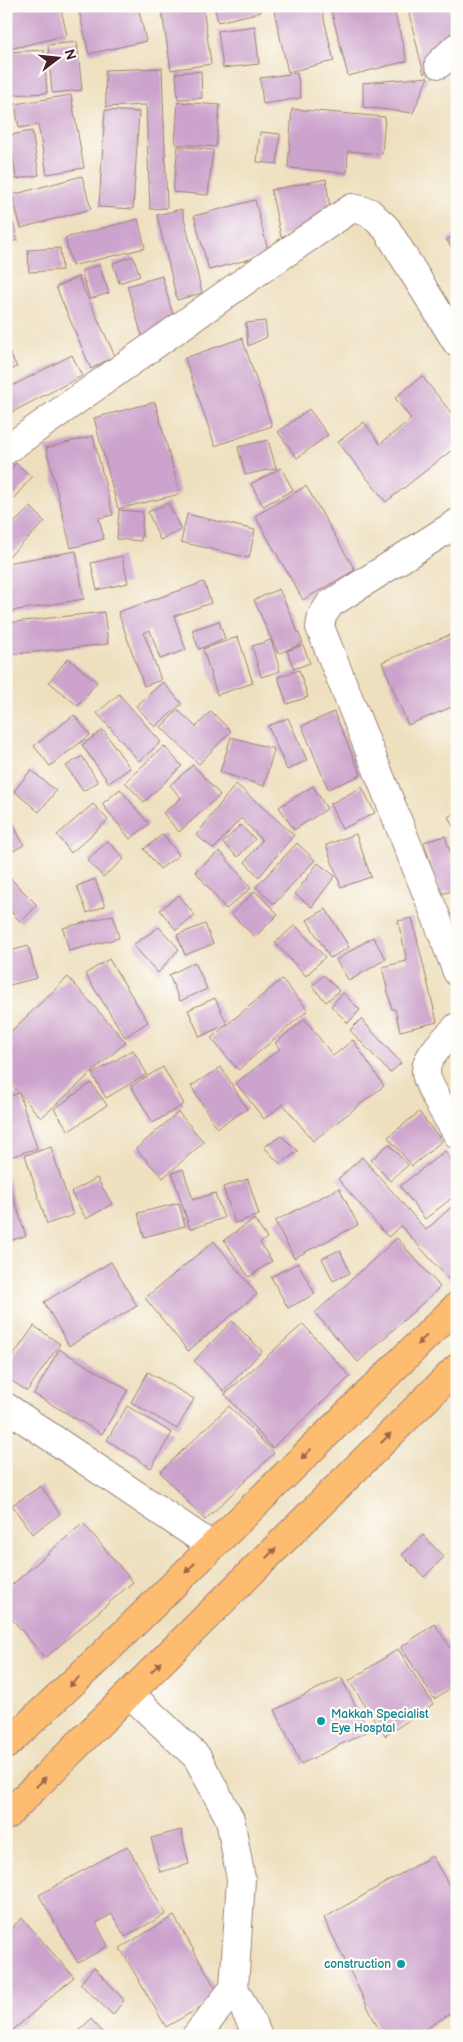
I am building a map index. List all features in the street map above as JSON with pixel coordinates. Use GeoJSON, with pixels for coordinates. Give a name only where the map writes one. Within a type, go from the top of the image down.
{"type":"FeatureCollection","features":[{"type":"Feature","properties":{"kind":"main road"},"geometry":{"type":"LineString","coordinates":[[6,1745],[98,1660],[457,1306]]}},
{"type":"Feature","properties":{"kind":"main road"},"geometry":{"type":"LineString","coordinates":[[6,1816],[457,1368]]}},
{"type":"Feature","properties":{"kind":"street"},"geometry":{"type":"LineString","coordinates":[[6,450],[256,273],[352,208],[369,212],[386,228],[457,343]]}},
{"type":"Feature","properties":{"kind":"street"},"geometry":{"type":"LineString","coordinates":[[457,523],[330,604],[322,616],[320,627],[457,972]]}},
{"type":"Feature","properties":{"kind":"street"},"geometry":{"type":"LineString","coordinates":[[457,1027],[430,1057],[426,1071],[431,1087],[457,1134]]}},
{"type":"Feature","properties":{"kind":"street"},"geometry":{"type":"LineString","coordinates":[[6,1407],[212,1546]]}},
{"type":"Feature","properties":{"kind":"street"},"geometry":{"type":"LineString","coordinates":[[130,1694],[197,1757],[230,1819],[241,1879],[234,1988],[258,2036]]}},
{"type":"Feature","properties":{"kind":"street"},"geometry":{"type":"LineString","coordinates":[[196,2036],[234,1988]]}},
{"type":"Feature","properties":{"kind":"building"},"geometry":{"type":"Polygon","coordinates":[[[14,6],[60,6],[67,35],[10,49],[6,34],[6,8],[14,6]]]}},
{"type":"Feature","properties":{"kind":"building"},"geometry":{"type":"Polygon","coordinates":[[[78,6],[138,6],[146,41],[89,54],[78,6]]]}},
{"type":"Feature","properties":{"kind":"building"},"geometry":{"type":"Polygon","coordinates":[[[161,6],[203,6],[211,64],[171,70],[161,6]]]}},
{"type":"Feature","properties":{"kind":"building"},"geometry":{"type":"Polygon","coordinates":[[[214,6],[259,6],[261,12],[218,22],[214,6]]]}},
{"type":"Feature","properties":{"kind":"building"},"geometry":{"type":"Polygon","coordinates":[[[273,6],[321,6],[334,61],[288,72],[273,6]]]}},
{"type":"Feature","properties":{"kind":"building"},"geometry":{"type":"Polygon","coordinates":[[[342,6],[393,6],[407,61],[348,76],[331,9],[342,6]]]}},
{"type":"Feature","properties":{"kind":"building"},"geometry":{"type":"Polygon","coordinates":[[[407,6],[448,6],[454,35],[424,74],[407,6]]]}},
{"type":"Feature","properties":{"kind":"building"},"geometry":{"type":"Polygon","coordinates":[[[255,26],[259,64],[223,68],[218,31],[255,26]]]}},
{"type":"Feature","properties":{"kind":"building"},"geometry":{"type":"Polygon","coordinates":[[[77,42],[82,90],[52,93],[48,45],[77,42]]]}},
{"type":"Feature","properties":{"kind":"building"},"geometry":{"type":"Polygon","coordinates":[[[44,50],[47,93],[10,95],[8,52],[44,50]]]}},
{"type":"Feature","properties":{"kind":"building"},"geometry":{"type":"Polygon","coordinates":[[[162,68],[167,208],[150,209],[146,105],[106,107],[105,70],[162,68]]]}},
{"type":"Feature","properties":{"kind":"building"},"geometry":{"type":"Polygon","coordinates":[[[201,71],[202,98],[178,99],[176,73],[201,71]]]}},
{"type":"Feature","properties":{"kind":"building"},"geometry":{"type":"Polygon","coordinates":[[[297,73],[301,98],[263,104],[260,78],[297,73]]]}},
{"type":"Feature","properties":{"kind":"building"},"geometry":{"type":"Polygon","coordinates":[[[428,77],[413,113],[363,107],[363,83],[428,77]]]}},
{"type":"Feature","properties":{"kind":"building"},"geometry":{"type":"Polygon","coordinates":[[[71,95],[84,168],[47,174],[38,125],[19,128],[15,104],[71,95]]]}},
{"type":"Feature","properties":{"kind":"building"},"geometry":{"type":"Polygon","coordinates":[[[178,102],[220,105],[216,147],[175,144],[178,102]]]}},
{"type":"Feature","properties":{"kind":"building"},"geometry":{"type":"Polygon","coordinates":[[[292,109],[385,117],[382,154],[348,151],[347,173],[288,168],[292,109]]]}},
{"type":"Feature","properties":{"kind":"building"},"geometry":{"type":"Polygon","coordinates":[[[105,110],[139,112],[133,209],[99,207],[105,110]]]}},
{"type":"Feature","properties":{"kind":"building"},"geometry":{"type":"Polygon","coordinates":[[[32,131],[39,175],[16,179],[10,135],[32,131]]]}},
{"type":"Feature","properties":{"kind":"building"},"geometry":{"type":"Polygon","coordinates":[[[260,132],[280,134],[277,164],[257,162],[260,132]]]}},
{"type":"Feature","properties":{"kind":"building"},"geometry":{"type":"Polygon","coordinates":[[[178,146],[213,150],[208,195],[173,192],[178,146]]]}},
{"type":"Feature","properties":{"kind":"building"},"geometry":{"type":"Polygon","coordinates":[[[82,176],[91,209],[21,228],[12,195],[82,176]]]}},
{"type":"Feature","properties":{"kind":"building"},"geometry":{"type":"Polygon","coordinates":[[[326,179],[331,216],[281,237],[271,190],[326,179]]]}},
{"type":"Feature","properties":{"kind":"building"},"geometry":{"type":"Polygon","coordinates":[[[6,200],[18,240],[6,243],[6,200]]]}},
{"type":"Feature","properties":{"kind":"building"},"geometry":{"type":"Polygon","coordinates":[[[255,200],[269,254],[209,270],[194,216],[255,200]]]}},
{"type":"Feature","properties":{"kind":"building"},"geometry":{"type":"Polygon","coordinates":[[[182,209],[202,293],[177,300],[157,215],[182,209]]]}},
{"type":"Feature","properties":{"kind":"building"},"geometry":{"type":"Polygon","coordinates":[[[138,219],[145,248],[72,266],[65,238],[138,219]]]}},
{"type":"Feature","properties":{"kind":"building"},"geometry":{"type":"Polygon","coordinates":[[[457,234],[457,257],[447,240],[457,234]]]}},
{"type":"Feature","properties":{"kind":"building"},"geometry":{"type":"Polygon","coordinates":[[[60,248],[62,270],[29,272],[28,250],[60,248]]]}},
{"type":"Feature","properties":{"kind":"building"},"geometry":{"type":"Polygon","coordinates":[[[133,256],[140,276],[119,283],[113,263],[133,256]]]}},
{"type":"Feature","properties":{"kind":"building"},"geometry":{"type":"Polygon","coordinates":[[[99,265],[109,293],[90,299],[81,271],[99,265]]]}},
{"type":"Feature","properties":{"kind":"building"},"geometry":{"type":"Polygon","coordinates":[[[162,276],[175,323],[144,342],[127,286],[162,276]]]}},
{"type":"Feature","properties":{"kind":"building"},"geometry":{"type":"Polygon","coordinates":[[[78,277],[115,356],[91,369],[56,287],[78,277]]]}},
{"type":"Feature","properties":{"kind":"building"},"geometry":{"type":"Polygon","coordinates":[[[265,321],[267,337],[248,346],[246,323],[265,321]]]}},
{"type":"Feature","properties":{"kind":"building"},"geometry":{"type":"Polygon","coordinates":[[[242,338],[272,426],[215,446],[185,358],[242,338]]]}},
{"type":"Feature","properties":{"kind":"building"},"geometry":{"type":"Polygon","coordinates":[[[6,346],[17,367],[6,373],[6,346]]]}},
{"type":"Feature","properties":{"kind":"building"},"geometry":{"type":"Polygon","coordinates":[[[72,355],[82,376],[10,413],[6,406],[6,389],[72,355]]]}},
{"type":"Feature","properties":{"kind":"building"},"geometry":{"type":"Polygon","coordinates":[[[422,376],[457,420],[457,446],[386,502],[338,442],[364,422],[380,444],[411,419],[395,398],[422,376]]]}},
{"type":"Feature","properties":{"kind":"building"},"geometry":{"type":"Polygon","coordinates":[[[155,402],[180,494],[118,509],[94,418],[155,402]]]}},
{"type":"Feature","properties":{"kind":"building"},"geometry":{"type":"Polygon","coordinates":[[[309,409],[328,435],[297,458],[278,432],[309,409]]]}},
{"type":"Feature","properties":{"kind":"building"},"geometry":{"type":"Polygon","coordinates":[[[93,436],[113,515],[99,518],[104,539],[71,548],[46,448],[93,436]]]}},
{"type":"Feature","properties":{"kind":"building"},"geometry":{"type":"Polygon","coordinates":[[[268,440],[276,468],[245,475],[238,447],[268,440]]]}},
{"type":"Feature","properties":{"kind":"building"},"geometry":{"type":"Polygon","coordinates":[[[16,463],[32,477],[6,507],[6,474],[16,463]]]}},
{"type":"Feature","properties":{"kind":"building"},"geometry":{"type":"Polygon","coordinates":[[[281,468],[293,490],[263,506],[251,484],[281,468]]]}},
{"type":"Feature","properties":{"kind":"building"},"geometry":{"type":"Polygon","coordinates":[[[306,486],[355,570],[303,600],[255,516],[306,486]]]}},
{"type":"Feature","properties":{"kind":"building"},"geometry":{"type":"Polygon","coordinates":[[[168,503],[181,530],[160,540],[148,512],[168,503]]]}},
{"type":"Feature","properties":{"kind":"building"},"geometry":{"type":"Polygon","coordinates":[[[31,507],[45,522],[6,559],[6,530],[31,507]]]}},
{"type":"Feature","properties":{"kind":"building"},"geometry":{"type":"Polygon","coordinates":[[[119,510],[143,512],[141,541],[117,539],[119,510]]]}},
{"type":"Feature","properties":{"kind":"building"},"geometry":{"type":"Polygon","coordinates":[[[187,514],[255,530],[249,558],[181,542],[187,514]]]}},
{"type":"Feature","properties":{"kind":"building"},"geometry":{"type":"Polygon","coordinates":[[[76,551],[84,599],[6,612],[6,563],[76,551]]]}},
{"type":"Feature","properties":{"kind":"building"},"geometry":{"type":"Polygon","coordinates":[[[122,556],[128,583],[97,590],[91,563],[122,556]]]}},
{"type":"Feature","properties":{"kind":"building"},"geometry":{"type":"Polygon","coordinates":[[[204,582],[211,603],[174,616],[186,650],[160,659],[150,630],[144,633],[161,680],[144,686],[118,612],[204,582]]]}},
{"type":"Feature","properties":{"kind":"building"},"geometry":{"type":"Polygon","coordinates":[[[279,589],[303,643],[278,654],[254,600],[279,589]]]}},
{"type":"Feature","properties":{"kind":"building"},"geometry":{"type":"Polygon","coordinates":[[[104,612],[108,644],[6,655],[6,623],[104,612]]]}},
{"type":"Feature","properties":{"kind":"building"},"geometry":{"type":"Polygon","coordinates":[[[219,621],[225,639],[199,649],[192,630],[219,621]]]}},
{"type":"Feature","properties":{"kind":"building"},"geometry":{"type":"Polygon","coordinates":[[[457,632],[457,705],[408,725],[382,662],[457,632]]]}},
{"type":"Feature","properties":{"kind":"building"},"geometry":{"type":"Polygon","coordinates":[[[238,637],[253,683],[217,695],[203,649],[238,637]]]}},
{"type":"Feature","properties":{"kind":"building"},"geometry":{"type":"Polygon","coordinates":[[[271,640],[280,671],[261,677],[252,646],[271,640]]]}},
{"type":"Feature","properties":{"kind":"building"},"geometry":{"type":"Polygon","coordinates":[[[303,645],[310,663],[294,669],[287,651],[303,645]]]}},
{"type":"Feature","properties":{"kind":"building"},"geometry":{"type":"Polygon","coordinates":[[[68,658],[97,682],[78,706],[49,682],[68,658]]]}},
{"type":"Feature","properties":{"kind":"building"},"geometry":{"type":"Polygon","coordinates":[[[299,670],[308,697],[287,704],[278,677],[299,670]]]}},
{"type":"Feature","properties":{"kind":"building"},"geometry":{"type":"Polygon","coordinates":[[[163,682],[182,704],[155,727],[136,706],[163,682]]]}},
{"type":"Feature","properties":{"kind":"building"},"geometry":{"type":"Polygon","coordinates":[[[119,694],[161,742],[139,761],[97,713],[119,694]]]}},
{"type":"Feature","properties":{"kind":"building"},"geometry":{"type":"Polygon","coordinates":[[[178,710],[196,727],[211,711],[231,731],[199,764],[161,727],[178,710]]]}},
{"type":"Feature","properties":{"kind":"building"},"geometry":{"type":"Polygon","coordinates":[[[334,712],[361,775],[328,789],[302,726],[334,712]]]}},
{"type":"Feature","properties":{"kind":"building"},"geometry":{"type":"Polygon","coordinates":[[[74,715],[90,735],[50,766],[34,746],[74,715]]]}},
{"type":"Feature","properties":{"kind":"building"},"geometry":{"type":"Polygon","coordinates":[[[288,718],[307,760],[287,770],[268,726],[288,718]]]}},
{"type":"Feature","properties":{"kind":"building"},"geometry":{"type":"Polygon","coordinates":[[[103,730],[130,768],[109,783],[82,745],[103,730]]]}},
{"type":"Feature","properties":{"kind":"building"},"geometry":{"type":"Polygon","coordinates":[[[231,737],[274,749],[264,786],[220,772],[231,737]]]}},
{"type":"Feature","properties":{"kind":"building"},"geometry":{"type":"Polygon","coordinates":[[[164,746],[182,766],[144,802],[125,782],[164,746]]]}},
{"type":"Feature","properties":{"kind":"building"},"geometry":{"type":"Polygon","coordinates":[[[82,756],[98,782],[83,791],[66,766],[82,756]]]}},
{"type":"Feature","properties":{"kind":"building"},"geometry":{"type":"Polygon","coordinates":[[[193,765],[220,795],[179,832],[163,813],[181,798],[170,785],[193,765]]]}},
{"type":"Feature","properties":{"kind":"building"},"geometry":{"type":"Polygon","coordinates":[[[31,770],[56,791],[39,812],[14,791],[31,770]]]}},
{"type":"Feature","properties":{"kind":"building"},"geometry":{"type":"Polygon","coordinates":[[[236,784],[294,835],[259,877],[245,862],[262,840],[241,818],[214,849],[196,835],[236,784]]]}},
{"type":"Feature","properties":{"kind":"building"},"geometry":{"type":"Polygon","coordinates":[[[313,786],[327,809],[294,830],[279,807],[313,786]]]}},
{"type":"Feature","properties":{"kind":"building"},"geometry":{"type":"Polygon","coordinates":[[[362,787],[375,813],[342,829],[330,804],[362,787]]]}},
{"type":"Feature","properties":{"kind":"building"},"geometry":{"type":"Polygon","coordinates":[[[120,789],[149,824],[130,839],[102,804],[120,789]]]}},
{"type":"Feature","properties":{"kind":"building"},"geometry":{"type":"Polygon","coordinates":[[[93,804],[108,820],[71,853],[57,835],[93,804]]]}},
{"type":"Feature","properties":{"kind":"building"},"geometry":{"type":"Polygon","coordinates":[[[6,811],[24,845],[6,855],[6,811]]]}},
{"type":"Feature","properties":{"kind":"building"},"geometry":{"type":"Polygon","coordinates":[[[457,812],[457,833],[448,817],[457,812]]]}},
{"type":"Feature","properties":{"kind":"building"},"geometry":{"type":"Polygon","coordinates":[[[240,825],[255,839],[238,857],[223,843],[240,825]]]}},
{"type":"Feature","properties":{"kind":"building"},"geometry":{"type":"Polygon","coordinates":[[[163,834],[179,855],[160,869],[144,849],[163,834]]]}},
{"type":"Feature","properties":{"kind":"building"},"geometry":{"type":"Polygon","coordinates":[[[356,834],[371,877],[341,887],[326,845],[356,834]]]}},
{"type":"Feature","properties":{"kind":"building"},"geometry":{"type":"Polygon","coordinates":[[[445,836],[457,875],[457,890],[440,894],[424,842],[445,836]]]}},
{"type":"Feature","properties":{"kind":"building"},"geometry":{"type":"Polygon","coordinates":[[[108,841],[124,859],[103,877],[87,860],[108,841]]]}},
{"type":"Feature","properties":{"kind":"building"},"geometry":{"type":"Polygon","coordinates":[[[297,843],[315,860],[274,904],[256,887],[297,843]]]}},
{"type":"Feature","properties":{"kind":"building"},"geometry":{"type":"Polygon","coordinates":[[[220,851],[251,888],[226,909],[195,871],[220,851]]]}},
{"type":"Feature","properties":{"kind":"building"},"geometry":{"type":"Polygon","coordinates":[[[318,863],[335,876],[312,907],[295,894],[318,863]]]}},
{"type":"Feature","properties":{"kind":"building"},"geometry":{"type":"Polygon","coordinates":[[[6,874],[37,905],[21,922],[6,907],[6,874]]]}},
{"type":"Feature","properties":{"kind":"building"},"geometry":{"type":"Polygon","coordinates":[[[95,879],[105,906],[87,913],[77,886],[95,879]]]}},
{"type":"Feature","properties":{"kind":"building"},"geometry":{"type":"Polygon","coordinates":[[[255,891],[278,914],[255,937],[231,914],[255,891]]]}},
{"type":"Feature","properties":{"kind":"building"},"geometry":{"type":"Polygon","coordinates":[[[179,895],[195,916],[176,930],[160,910],[179,895]]]}},
{"type":"Feature","properties":{"kind":"building"},"geometry":{"type":"Polygon","coordinates":[[[326,909],[349,947],[330,958],[307,920],[326,909]]]}},
{"type":"Feature","properties":{"kind":"building"},"geometry":{"type":"Polygon","coordinates":[[[113,915],[119,938],[69,951],[63,928],[113,915]]]}},
{"type":"Feature","properties":{"kind":"building"},"geometry":{"type":"Polygon","coordinates":[[[412,918],[437,1022],[400,1031],[395,1009],[392,1009],[382,967],[407,961],[398,921],[412,918]]]}},
{"type":"Feature","properties":{"kind":"building"},"geometry":{"type":"Polygon","coordinates":[[[205,924],[213,944],[185,955],[177,935],[205,924]]]}},
{"type":"Feature","properties":{"kind":"building"},"geometry":{"type":"Polygon","coordinates":[[[295,925],[325,957],[306,976],[275,943],[295,925]]]}},
{"type":"Feature","properties":{"kind":"building"},"geometry":{"type":"Polygon","coordinates":[[[159,927],[179,949],[158,973],[133,945],[159,927]]]}},
{"type":"Feature","properties":{"kind":"building"},"geometry":{"type":"Polygon","coordinates":[[[373,937],[386,959],[349,981],[336,960],[373,937]]]}},
{"type":"Feature","properties":{"kind":"building"},"geometry":{"type":"Polygon","coordinates":[[[28,946],[37,978],[6,986],[6,952],[28,946]]]}},
{"type":"Feature","properties":{"kind":"building"},"geometry":{"type":"Polygon","coordinates":[[[109,959],[148,1022],[125,1037],[85,974],[109,959]]]}},
{"type":"Feature","properties":{"kind":"building"},"geometry":{"type":"Polygon","coordinates":[[[195,962],[207,989],[180,1001],[169,975],[195,962]]]}},
{"type":"Feature","properties":{"kind":"building"},"geometry":{"type":"Polygon","coordinates":[[[324,975],[339,991],[326,1002],[312,986],[324,975]]]}},
{"type":"Feature","properties":{"kind":"building"},"geometry":{"type":"Polygon","coordinates":[[[68,977],[126,1042],[41,1118],[6,1078],[6,1036],[68,977]]]}},
{"type":"Feature","properties":{"kind":"building"},"geometry":{"type":"Polygon","coordinates":[[[282,979],[308,1010],[238,1070],[211,1038],[282,979]]]}},
{"type":"Feature","properties":{"kind":"building"},"geometry":{"type":"Polygon","coordinates":[[[343,993],[360,1010],[348,1023],[331,1006],[343,993]]]}},
{"type":"Feature","properties":{"kind":"building"},"geometry":{"type":"Polygon","coordinates":[[[215,998],[227,1024],[200,1037],[188,1010],[215,998]]]}},
{"type":"Feature","properties":{"kind":"building"},"geometry":{"type":"Polygon","coordinates":[[[305,1019],[333,1056],[353,1040],[384,1086],[313,1141],[283,1104],[264,1119],[236,1083],[280,1049],[275,1043],[305,1019]]]}},
{"type":"Feature","properties":{"kind":"building"},"geometry":{"type":"Polygon","coordinates":[[[361,1019],[401,1063],[390,1073],[350,1030],[361,1019]]]}},
{"type":"Feature","properties":{"kind":"building"},"geometry":{"type":"Polygon","coordinates":[[[133,1050],[147,1074],[106,1098],[92,1074],[133,1050]]]}},
{"type":"Feature","properties":{"kind":"building"},"geometry":{"type":"Polygon","coordinates":[[[163,1067],[184,1104],[153,1123],[131,1086],[163,1067]]]}},
{"type":"Feature","properties":{"kind":"building"},"geometry":{"type":"Polygon","coordinates":[[[221,1067],[247,1109],[217,1128],[191,1086],[221,1067]]]}},
{"type":"Feature","properties":{"kind":"building"},"geometry":{"type":"Polygon","coordinates":[[[91,1083],[107,1105],[69,1131],[54,1109],[91,1083]]]}},
{"type":"Feature","properties":{"kind":"building"},"geometry":{"type":"Polygon","coordinates":[[[19,1093],[37,1148],[10,1157],[6,1146],[6,1097],[19,1093]]]}},
{"type":"Feature","properties":{"kind":"building"},"geometry":{"type":"Polygon","coordinates":[[[178,1112],[204,1142],[163,1178],[136,1149],[178,1112]]]}},
{"type":"Feature","properties":{"kind":"building"},"geometry":{"type":"Polygon","coordinates":[[[419,1112],[442,1141],[412,1166],[388,1137],[419,1112]]]}},
{"type":"Feature","properties":{"kind":"building"},"geometry":{"type":"Polygon","coordinates":[[[281,1136],[298,1151],[280,1164],[264,1147],[281,1136]]]}},
{"type":"Feature","properties":{"kind":"building"},"geometry":{"type":"Polygon","coordinates":[[[389,1144],[408,1165],[390,1181],[371,1160],[389,1144]]]}},
{"type":"Feature","properties":{"kind":"building"},"geometry":{"type":"Polygon","coordinates":[[[51,1147],[73,1215],[47,1224],[25,1155],[51,1147]]]}},
{"type":"Feature","properties":{"kind":"building"},"geometry":{"type":"Polygon","coordinates":[[[445,1151],[457,1167],[457,1194],[425,1219],[400,1186],[445,1151]]]}},
{"type":"Feature","properties":{"kind":"building"},"geometry":{"type":"Polygon","coordinates":[[[362,1157],[426,1230],[457,1202],[457,1279],[452,1283],[401,1226],[388,1237],[338,1179],[362,1157]]]}},
{"type":"Feature","properties":{"kind":"building"},"geometry":{"type":"Polygon","coordinates":[[[183,1169],[193,1200],[215,1193],[224,1218],[190,1229],[172,1173],[183,1169]]]}},
{"type":"Feature","properties":{"kind":"building"},"geometry":{"type":"Polygon","coordinates":[[[6,1174],[26,1236],[6,1242],[6,1174]]]}},
{"type":"Feature","properties":{"kind":"building"},"geometry":{"type":"Polygon","coordinates":[[[97,1178],[112,1204],[86,1219],[71,1192],[97,1178]]]}},
{"type":"Feature","properties":{"kind":"building"},"geometry":{"type":"Polygon","coordinates":[[[248,1179],[259,1215],[235,1223],[223,1187],[248,1179]]]}},
{"type":"Feature","properties":{"kind":"building"},"geometry":{"type":"Polygon","coordinates":[[[339,1188],[358,1225],[294,1258],[275,1221],[339,1188]]]}},
{"type":"Feature","properties":{"kind":"building"},"geometry":{"type":"Polygon","coordinates":[[[179,1203],[185,1226],[144,1237],[138,1213],[179,1203]]]}},
{"type":"Feature","properties":{"kind":"building"},"geometry":{"type":"Polygon","coordinates":[[[254,1219],[267,1238],[260,1243],[272,1261],[249,1277],[224,1240],[254,1219]]]}},
{"type":"Feature","properties":{"kind":"building"},"geometry":{"type":"Polygon","coordinates":[[[397,1238],[440,1287],[358,1362],[315,1313],[397,1238]]]}},
{"type":"Feature","properties":{"kind":"building"},"geometry":{"type":"Polygon","coordinates":[[[214,1241],[257,1294],[188,1351],[145,1298],[214,1241]]]}},
{"type":"Feature","properties":{"kind":"building"},"geometry":{"type":"Polygon","coordinates":[[[340,1250],[350,1273],[333,1281],[322,1258],[340,1250]]]}},
{"type":"Feature","properties":{"kind":"building"},"geometry":{"type":"Polygon","coordinates":[[[111,1262],[137,1306],[69,1346],[44,1302],[111,1262]]]}},
{"type":"Feature","properties":{"kind":"building"},"geometry":{"type":"Polygon","coordinates":[[[298,1263],[315,1294],[288,1308],[271,1277],[298,1263]]]}},
{"type":"Feature","properties":{"kind":"building"},"geometry":{"type":"Polygon","coordinates":[[[232,1321],[262,1351],[224,1391],[194,1361],[232,1321]]]}},
{"type":"Feature","properties":{"kind":"building"},"geometry":{"type":"Polygon","coordinates":[[[303,1324],[350,1377],[272,1448],[225,1394],[303,1324]]]}},
{"type":"Feature","properties":{"kind":"building"},"geometry":{"type":"Polygon","coordinates":[[[34,1326],[60,1344],[27,1391],[6,1377],[6,1366],[34,1326]]]}},
{"type":"Feature","properties":{"kind":"building"},"geometry":{"type":"Polygon","coordinates":[[[59,1349],[128,1390],[102,1434],[34,1394],[59,1349]]]}},
{"type":"Feature","properties":{"kind":"building"},"geometry":{"type":"Polygon","coordinates":[[[148,1372],[194,1399],[177,1429],[131,1402],[148,1372]]]}},
{"type":"Feature","properties":{"kind":"building"},"geometry":{"type":"Polygon","coordinates":[[[127,1406],[172,1433],[151,1468],[107,1440],[127,1406]]]}},
{"type":"Feature","properties":{"kind":"building"},"geometry":{"type":"Polygon","coordinates":[[[229,1406],[274,1453],[205,1520],[160,1472],[229,1406]]]}},
{"type":"Feature","properties":{"kind":"building"},"geometry":{"type":"Polygon","coordinates":[[[41,1486],[60,1514],[32,1534],[12,1505],[41,1486]]]}},
{"type":"Feature","properties":{"kind":"building"},"geometry":{"type":"Polygon","coordinates":[[[83,1523],[133,1582],[45,1658],[6,1612],[6,1590],[83,1523]]]}},
{"type":"Feature","properties":{"kind":"building"},"geometry":{"type":"Polygon","coordinates":[[[423,1535],[444,1557],[424,1577],[402,1555],[423,1535]]]}},
{"type":"Feature","properties":{"kind":"building"},"geometry":{"type":"Polygon","coordinates":[[[435,1624],[457,1658],[457,1684],[434,1699],[401,1647],[435,1624]]]}},
{"type":"Feature","properties":{"kind":"building"},"geometry":{"type":"Polygon","coordinates":[[[398,1649],[433,1704],[385,1736],[349,1681],[398,1649]]]}},
{"type":"Feature","properties":{"kind":"building","name":"Makkah Specialist Eye Hosptal"},"geometry":{"type":"Polygon","coordinates":[[[341,1677],[368,1731],[301,1764],[275,1710],[341,1677]]]}},
{"type":"Feature","properties":{"kind":"building"},"geometry":{"type":"Polygon","coordinates":[[[181,1830],[189,1864],[160,1872],[151,1838],[181,1830]]]}},
{"type":"Feature","properties":{"kind":"building"},"geometry":{"type":"Polygon","coordinates":[[[127,1846],[166,1914],[125,1937],[112,1914],[96,1923],[108,1946],[78,1963],[39,1895],[127,1846]]]}},
{"type":"Feature","properties":{"kind":"building","name":"construction"},"geometry":{"type":"Polygon","coordinates":[[[432,1856],[457,1899],[457,2009],[415,2036],[382,2036],[324,1918],[432,1856]]]}},
{"type":"Feature","properties":{"kind":"building"},"geometry":{"type":"Polygon","coordinates":[[[174,1916],[220,1996],[166,2027],[120,1948],[174,1916]]]}},
{"type":"Feature","properties":{"kind":"building"},"geometry":{"type":"Polygon","coordinates":[[[22,1918],[74,1977],[6,2036],[6,1933],[22,1918]]]}},
{"type":"Feature","properties":{"kind":"building"},"geometry":{"type":"Polygon","coordinates":[[[94,1967],[124,2000],[113,2015],[80,1984],[94,1967]]]}},
{"type":"Feature","properties":{"kind":"building"},"geometry":{"type":"Polygon","coordinates":[[[91,2019],[106,2036],[73,2036],[91,2019]]]}},
{"type":"Feature","properties":{"kind":"place","name":"Makkah Specialist Eye Hosptal"},"geometry":{"type":"Point","coordinates":[321,1721]}},
{"type":"Feature","properties":{"kind":"place","name":"construction"},"geometry":{"type":"Point","coordinates":[401,1964]}}]}
